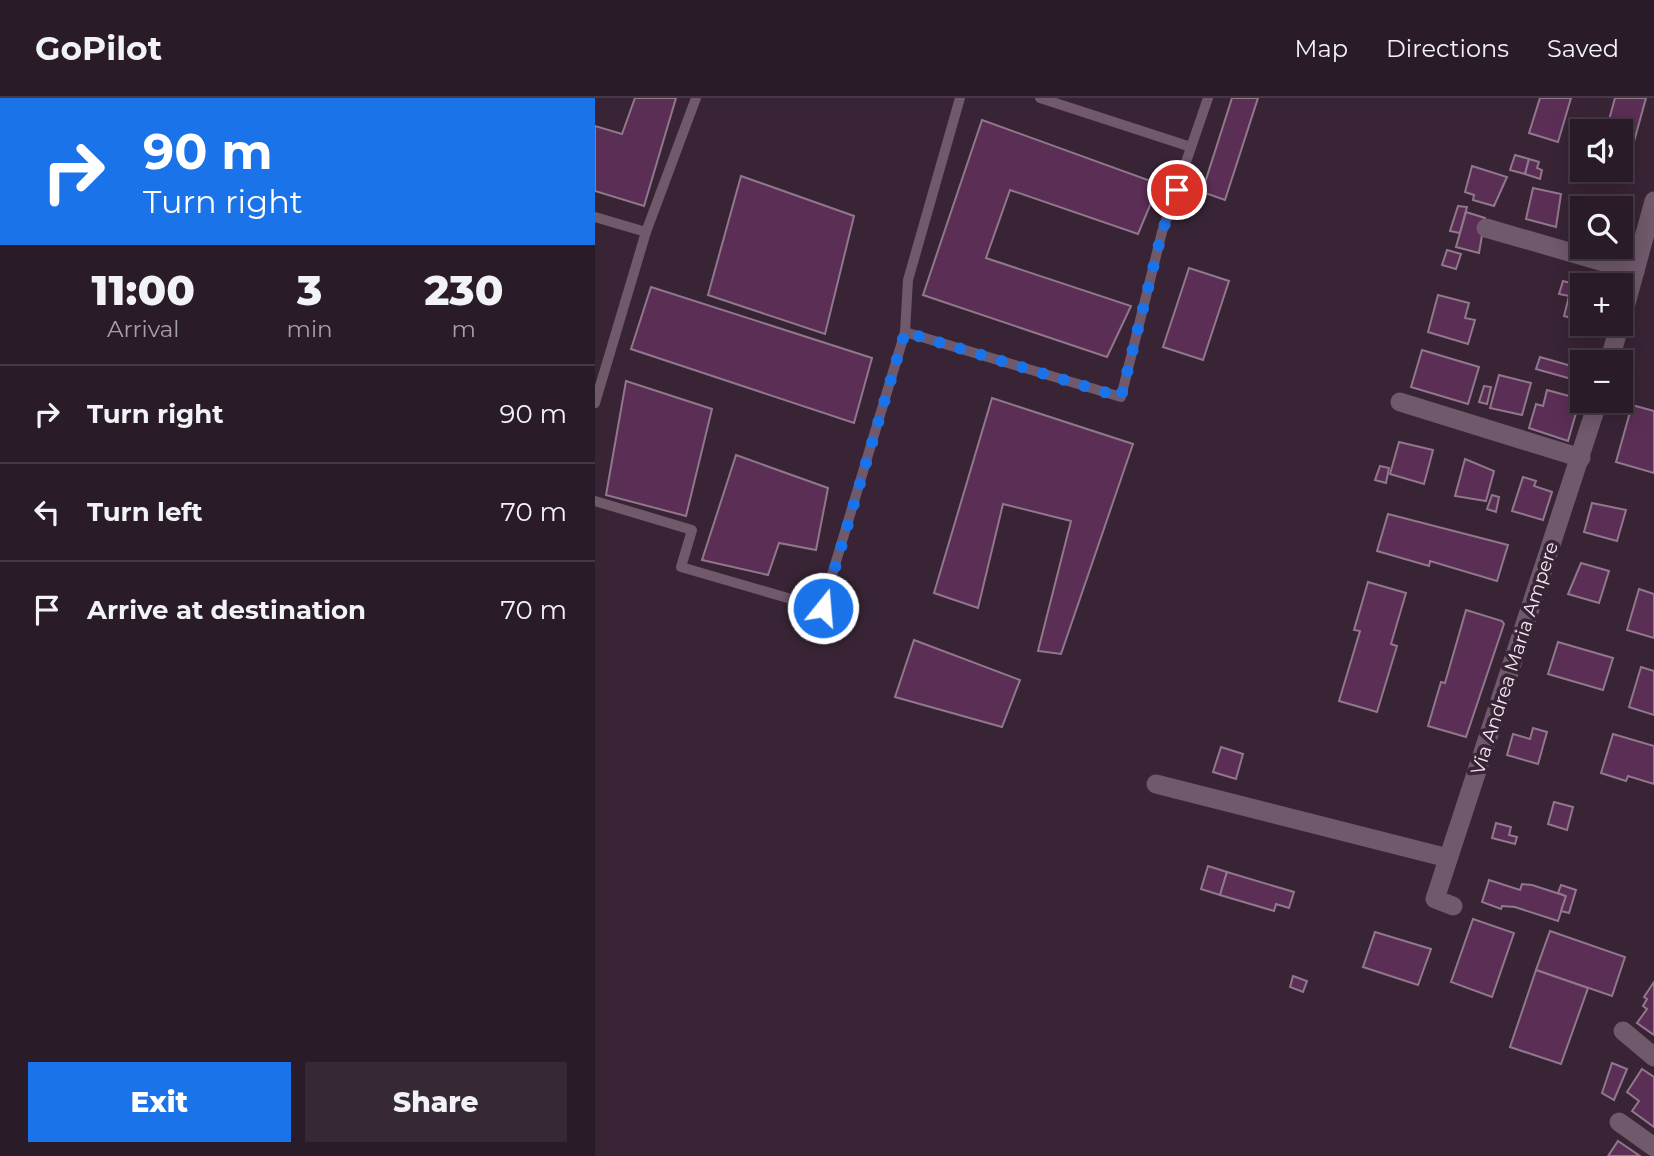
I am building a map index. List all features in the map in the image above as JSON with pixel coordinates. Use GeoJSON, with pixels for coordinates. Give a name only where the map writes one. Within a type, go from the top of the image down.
{"type":"FeatureCollection","features":[{"type":"Feature","properties":{"kind":"street"},"geometry":{"type":"LineString","coordinates":[[1633,281],[1654,201]]}},
{"type":"Feature","properties":{"kind":"street"},"geometry":{"type":"LineString","coordinates":[[1486,228],[1636,271]]}},
{"type":"Feature","properties":{"kind":"street"},"geometry":{"type":"LineString","coordinates":[[1400,402],[1581,458]]}},
{"type":"Feature","properties":{"kind":"street","name":"Via Andrea Maria Ampere"},"geometry":{"type":"LineString","coordinates":[[1453,906],[1435,899],[1594,413]]}},
{"type":"Feature","properties":{"kind":"street"},"geometry":{"type":"LineString","coordinates":[[1156,784],[1448,858]]}},
{"type":"Feature","properties":{"kind":"street"},"geometry":{"type":"LineString","coordinates":[[1623,1031],[1654,1057]]}},
{"type":"Feature","properties":{"kind":"street"},"geometry":{"type":"LineString","coordinates":[[1619,1122],[1654,1147]]}},
{"type":"Feature","properties":{"kind":"lane"},"geometry":{"type":"LineString","coordinates":[[595,403],[646,232],[697,98]]}},
{"type":"Feature","properties":{"kind":"lane"},"geometry":{"type":"LineString","coordinates":[[595,501],[692,530],[681,566],[823,608],[905,332],[908,280],[960,98]]}},
{"type":"Feature","properties":{"kind":"lane"},"geometry":{"type":"LineString","coordinates":[[1040,98],[1191,147]]}},
{"type":"Feature","properties":{"kind":"lane"},"geometry":{"type":"LineString","coordinates":[[905,332],[1121,397],[1162,232],[1208,98]]}},
{"type":"Feature","properties":{"kind":"lane"},"geometry":{"type":"LineString","coordinates":[[595,218],[646,232]]}},
{"type":"Feature","properties":{"kind":"building"},"geometry":{"type":"Polygon","coordinates":[[[635,98],[676,98],[644,206],[595,191],[595,126],[622,134],[635,98]]]}},
{"type":"Feature","properties":{"kind":"building"},"geometry":{"type":"Polygon","coordinates":[[[1232,98],[1258,98],[1225,200],[1202,192],[1232,98]]]}},
{"type":"Feature","properties":{"kind":"building"},"geometry":{"type":"Polygon","coordinates":[[[1540,98],[1571,98],[1558,142],[1529,133],[1540,98]]]}},
{"type":"Feature","properties":{"kind":"building"},"geometry":{"type":"Polygon","coordinates":[[[1615,98],[1646,98],[1633,145],[1633,119],[1609,119],[1615,98]]]}},
{"type":"Feature","properties":{"kind":"building"},"geometry":{"type":"Polygon","coordinates":[[[982,120],[1159,184],[1138,234],[1010,190],[986,258],[1131,306],[1107,357],[923,295],[982,120]]]}},
{"type":"Feature","properties":{"kind":"building"},"geometry":{"type":"Polygon","coordinates":[[[1515,155],[1529,159],[1525,174],[1510,170],[1515,155]]]}},
{"type":"Feature","properties":{"kind":"building"},"geometry":{"type":"Polygon","coordinates":[[[1529,159],[1539,162],[1537,168],[1542,170],[1540,179],[1525,174],[1529,159]]]}},
{"type":"Feature","properties":{"kind":"building"},"geometry":{"type":"Polygon","coordinates":[[[1472,166],[1507,177],[1494,206],[1473,200],[1474,195],[1465,192],[1472,166]]]}},
{"type":"Feature","properties":{"kind":"building"},"geometry":{"type":"Polygon","coordinates":[[[741,176],[854,216],[825,334],[708,295],[741,176]]]}},
{"type":"Feature","properties":{"kind":"building"},"geometry":{"type":"Polygon","coordinates":[[[1533,188],[1561,194],[1556,227],[1526,219],[1533,188]]]}},
{"type":"Feature","properties":{"kind":"building"},"geometry":{"type":"Polygon","coordinates":[[[1458,206],[1467,207],[1460,233],[1450,231],[1458,206]]]}},
{"type":"Feature","properties":{"kind":"building"},"geometry":{"type":"Polygon","coordinates":[[[1466,212],[1485,218],[1479,253],[1456,247],[1466,212]]]}},
{"type":"Feature","properties":{"kind":"building"},"geometry":{"type":"Polygon","coordinates":[[[1447,250],[1461,254],[1456,269],[1442,265],[1447,250]]]}},
{"type":"Feature","properties":{"kind":"building"},"geometry":{"type":"Polygon","coordinates":[[[1189,268],[1229,281],[1203,360],[1163,347],[1189,268]]]}},
{"type":"Feature","properties":{"kind":"building"},"geometry":{"type":"Polygon","coordinates":[[[1563,281],[1570,283],[1570,318],[1564,316],[1569,296],[1559,294],[1563,281]]]}},
{"type":"Feature","properties":{"kind":"building"},"geometry":{"type":"Polygon","coordinates":[[[651,287],[872,358],[854,423],[631,349],[651,287]]]}},
{"type":"Feature","properties":{"kind":"building"},"geometry":{"type":"Polygon","coordinates":[[[1438,295],[1469,303],[1465,318],[1475,320],[1468,344],[1428,332],[1438,295]]]}},
{"type":"Feature","properties":{"kind":"building"},"geometry":{"type":"Polygon","coordinates":[[[1422,350],[1479,367],[1468,404],[1411,387],[1422,350]]]}},
{"type":"Feature","properties":{"kind":"building"},"geometry":{"type":"Polygon","coordinates":[[[1540,357],[1570,366],[1570,379],[1536,369],[1540,357]]]}},
{"type":"Feature","properties":{"kind":"building"},"geometry":{"type":"Polygon","coordinates":[[[1499,375],[1531,383],[1522,415],[1490,408],[1499,375]]]}},
{"type":"Feature","properties":{"kind":"building"},"geometry":{"type":"Polygon","coordinates":[[[626,381],[712,409],[686,516],[606,495],[626,381]]]}},
{"type":"Feature","properties":{"kind":"building"},"geometry":{"type":"Polygon","coordinates":[[[1484,386],[1491,387],[1487,404],[1479,402],[1484,386]]]}},
{"type":"Feature","properties":{"kind":"building"},"geometry":{"type":"Polygon","coordinates":[[[1547,390],[1570,396],[1570,413],[1576,413],[1568,441],[1529,428],[1536,404],[1543,406],[1547,390]]]}},
{"type":"Feature","properties":{"kind":"building"},"geometry":{"type":"Polygon","coordinates":[[[992,398],[1133,444],[1061,654],[1038,651],[1071,521],[1003,504],[978,608],[934,593],[992,398]]]}},
{"type":"Feature","properties":{"kind":"building"},"geometry":{"type":"Polygon","coordinates":[[[1633,405],[1654,411],[1654,473],[1616,462],[1630,413],[1633,413],[1633,405]]]}},
{"type":"Feature","properties":{"kind":"building"},"geometry":{"type":"Polygon","coordinates":[[[1399,442],[1433,450],[1424,484],[1390,474],[1399,442]]]}},
{"type":"Feature","properties":{"kind":"building"},"geometry":{"type":"Polygon","coordinates":[[[736,455],[828,488],[816,550],[779,543],[768,575],[702,560],[736,455]]]}},
{"type":"Feature","properties":{"kind":"building"},"geometry":{"type":"Polygon","coordinates":[[[1465,459],[1494,471],[1486,501],[1455,496],[1465,459]]]}},
{"type":"Feature","properties":{"kind":"building"},"geometry":{"type":"Polygon","coordinates":[[[1380,466],[1389,468],[1386,483],[1375,480],[1380,466]]]}},
{"type":"Feature","properties":{"kind":"building"},"geometry":{"type":"Polygon","coordinates":[[[1523,477],[1536,481],[1534,486],[1552,492],[1543,520],[1512,511],[1523,477]]]}},
{"type":"Feature","properties":{"kind":"building"},"geometry":{"type":"Polygon","coordinates":[[[1492,495],[1499,497],[1496,512],[1487,509],[1492,495]]]}},
{"type":"Feature","properties":{"kind":"building"},"geometry":{"type":"Polygon","coordinates":[[[1592,503],[1626,510],[1617,541],[1584,532],[1592,503]]]}},
{"type":"Feature","properties":{"kind":"building"},"geometry":{"type":"Polygon","coordinates":[[[1388,514],[1508,545],[1497,581],[1430,561],[1429,566],[1377,551],[1388,514]]]}},
{"type":"Feature","properties":{"kind":"building"},"geometry":{"type":"Polygon","coordinates":[[[1581,563],[1609,571],[1599,603],[1568,594],[1581,563]]]}},
{"type":"Feature","properties":{"kind":"building"},"geometry":{"type":"Polygon","coordinates":[[[1368,582],[1406,593],[1391,644],[1397,646],[1377,712],[1339,701],[1360,631],[1354,630],[1368,582]]]}},
{"type":"Feature","properties":{"kind":"building"},"geometry":{"type":"Polygon","coordinates":[[[1639,589],[1654,594],[1654,638],[1627,630],[1639,589]]]}},
{"type":"Feature","properties":{"kind":"building"},"geometry":{"type":"Polygon","coordinates":[[[1466,610],[1502,621],[1504,624],[1466,737],[1428,726],[1441,682],[1445,683],[1466,610]]]}},
{"type":"Feature","properties":{"kind":"building"},"geometry":{"type":"Polygon","coordinates":[[[914,640],[1020,680],[1002,727],[895,697],[914,640]]]}},
{"type":"Feature","properties":{"kind":"building"},"geometry":{"type":"Polygon","coordinates":[[[1558,642],[1613,658],[1603,690],[1548,674],[1558,642]]]}},
{"type":"Feature","properties":{"kind":"building"},"geometry":{"type":"Polygon","coordinates":[[[1641,667],[1654,671],[1654,715],[1629,707],[1641,667]]]}},
{"type":"Feature","properties":{"kind":"building"},"geometry":{"type":"Polygon","coordinates":[[[1533,728],[1547,732],[1538,764],[1507,755],[1513,734],[1530,739],[1533,728]]]}},
{"type":"Feature","properties":{"kind":"building"},"geometry":{"type":"Polygon","coordinates":[[[1613,734],[1654,746],[1654,784],[1628,776],[1626,781],[1601,773],[1613,734]]]}},
{"type":"Feature","properties":{"kind":"building"},"geometry":{"type":"Polygon","coordinates":[[[1221,747],[1243,754],[1236,779],[1213,772],[1221,747]]]}},
{"type":"Feature","properties":{"kind":"building"},"geometry":{"type":"Polygon","coordinates":[[[1554,802],[1573,807],[1567,830],[1548,824],[1554,802]]]}},
{"type":"Feature","properties":{"kind":"building"},"geometry":{"type":"Polygon","coordinates":[[[1496,823],[1511,827],[1509,835],[1517,837],[1515,844],[1492,838],[1496,823]]]}},
{"type":"Feature","properties":{"kind":"building"},"geometry":{"type":"Polygon","coordinates":[[[1208,866],[1227,872],[1220,895],[1201,889],[1208,866]]]}},
{"type":"Feature","properties":{"kind":"building"},"geometry":{"type":"Polygon","coordinates":[[[1227,872],[1294,892],[1289,908],[1276,904],[1274,911],[1220,895],[1227,872]]]}},
{"type":"Feature","properties":{"kind":"building"},"geometry":{"type":"Polygon","coordinates":[[[1489,880],[1520,890],[1522,884],[1532,885],[1566,896],[1558,921],[1515,907],[1502,906],[1501,909],[1482,902],[1489,880]]]}},
{"type":"Feature","properties":{"kind":"building"},"geometry":{"type":"Polygon","coordinates":[[[1561,885],[1576,890],[1569,913],[1561,911],[1566,896],[1558,893],[1561,885]]]}},
{"type":"Feature","properties":{"kind":"building"},"geometry":{"type":"Polygon","coordinates":[[[1473,919],[1514,933],[1492,997],[1451,982],[1473,919]]]}},
{"type":"Feature","properties":{"kind":"building"},"geometry":{"type":"Polygon","coordinates":[[[1550,931],[1625,957],[1612,996],[1536,970],[1550,931]]]}},
{"type":"Feature","properties":{"kind":"building"},"geometry":{"type":"Polygon","coordinates":[[[1375,932],[1431,949],[1418,985],[1363,967],[1375,932]]]}},
{"type":"Feature","properties":{"kind":"building"},"geometry":{"type":"Polygon","coordinates":[[[1536,970],[1588,988],[1561,1064],[1510,1047],[1536,970]]]}},
{"type":"Feature","properties":{"kind":"building"},"geometry":{"type":"Polygon","coordinates":[[[1293,976],[1307,981],[1303,992],[1290,987],[1293,976]]]}},
{"type":"Feature","properties":{"kind":"building"},"geometry":{"type":"Polygon","coordinates":[[[1654,982],[1654,1035],[1637,1023],[1647,1009],[1643,1006],[1647,999],[1644,997],[1654,982]]]}},
{"type":"Feature","properties":{"kind":"building"},"geometry":{"type":"Polygon","coordinates":[[[1612,1063],[1627,1069],[1614,1100],[1602,1093],[1612,1063]]]}},
{"type":"Feature","properties":{"kind":"building"},"geometry":{"type":"Polygon","coordinates":[[[1642,1069],[1654,1077],[1654,1127],[1632,1111],[1639,1101],[1627,1092],[1642,1069]]]}},
{"type":"Feature","properties":{"kind":"building"},"geometry":{"type":"Polygon","coordinates":[[[1618,1141],[1640,1156],[1608,1156],[1618,1141]]]}},
{"type":"Feature","properties":{"kind":"route"},"geometry":{"type":"LineString","coordinates":[[823,608],[905,332],[1121,397],[1162,232],[1177,190]]}}]}
